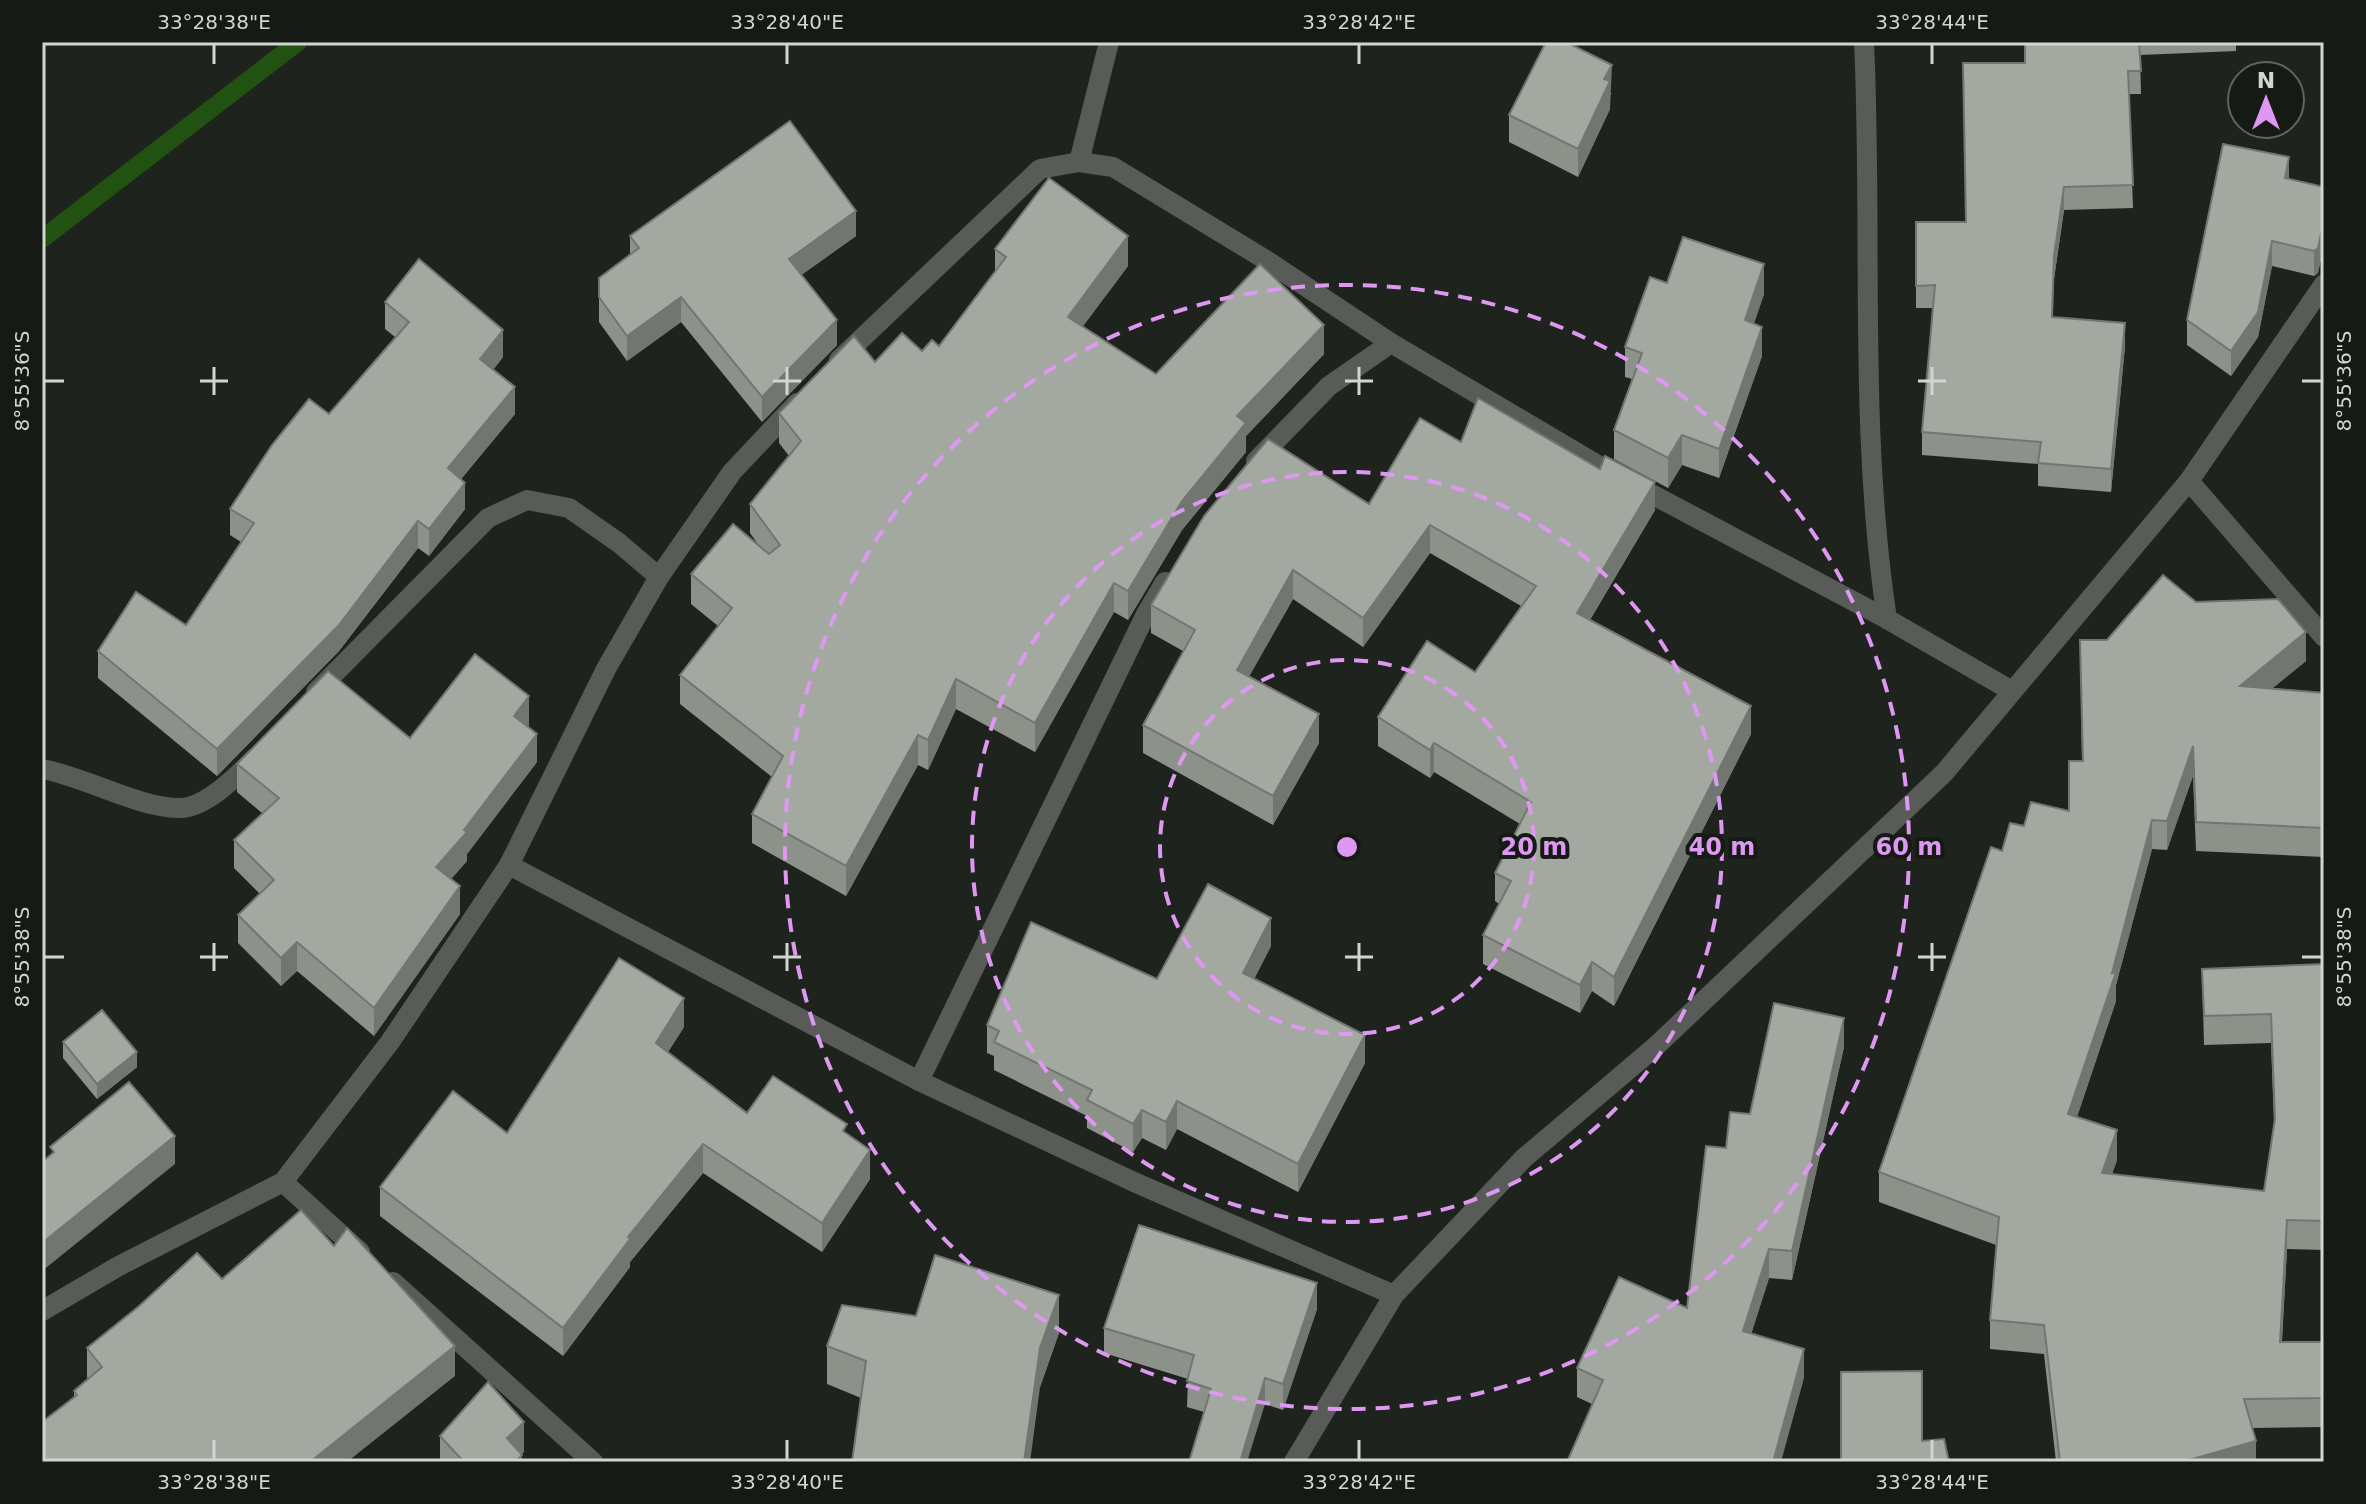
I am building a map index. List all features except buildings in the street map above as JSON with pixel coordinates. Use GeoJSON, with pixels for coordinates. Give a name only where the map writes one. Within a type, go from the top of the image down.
{"type":"FeatureCollection","features":[{"type":"Feature","properties":{"kind":"street"},"geometry":{"type":"LineString","coordinates":[[1079,162],[1109,42]]}},
{"type":"Feature","properties":{"kind":"street"},"geometry":{"type":"LineString","coordinates":[[1864,42],[1870,234],[1868,443],[1887,619]]}},
{"type":"Feature","properties":{"kind":"street"},"geometry":{"type":"LineString","coordinates":[[42,1311],[117,1267],[283,1182],[390,1042],[509,865],[606,669],[659,577],[732,472],[821,378],[1040,169],[1079,162],[1113,167],[1391,343],[1608,471],[1887,619],[2012,691]]}},
{"type":"Feature","properties":{"kind":"street"},"geometry":{"type":"LineString","coordinates":[[1294,1462],[1394,1295],[1524,1158],[1655,1047],[1944,773],[2189,481],[2324,284]]}},
{"type":"Feature","properties":{"kind":"street"},"geometry":{"type":"LineString","coordinates":[[1245,473],[1329,386],[1391,343]]}},
{"type":"Feature","properties":{"kind":"street"},"geometry":{"type":"LineString","coordinates":[[2189,481],[2324,637]]}},
{"type":"Feature","properties":{"kind":"street"},"geometry":{"type":"LineString","coordinates":[[306,703],[488,518],[527,500],[569,508],[619,543],[659,577]]}},
{"type":"Feature","properties":{"kind":"street"},"geometry":{"type":"LineString","coordinates":[[919,1081],[1146,614],[1177,563]]}},
{"type":"Feature","properties":{"kind":"street"},"geometry":{"type":"LineString","coordinates":[[42,769],[76,775],[132,798],[182,808],[221,790],[275,737]]}},
{"type":"Feature","properties":{"kind":"street"},"geometry":{"type":"LineString","coordinates":[[509,865],[919,1081],[1134,1182],[1394,1295]]}},
{"type":"Feature","properties":{"kind":"street"},"geometry":{"type":"LineString","coordinates":[[283,1182],[591,1461]]}},
{"type":"Feature","properties":{"kind":"waterway"},"geometry":{"type":"LineString","coordinates":[[42,239],[298,42]]}}]}
